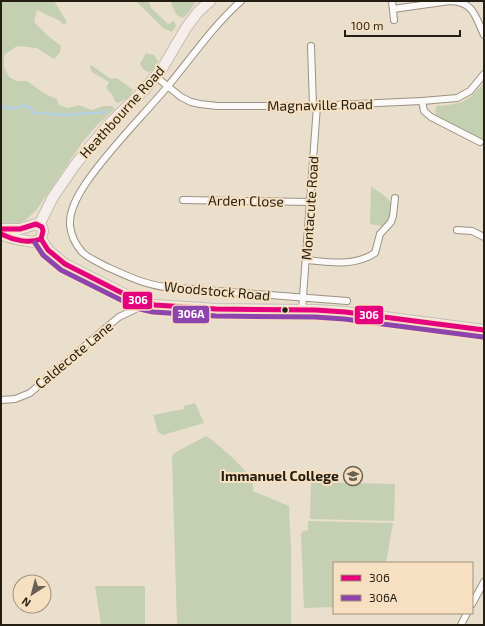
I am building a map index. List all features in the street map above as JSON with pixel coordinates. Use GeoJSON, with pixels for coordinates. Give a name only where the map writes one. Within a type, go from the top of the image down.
{"type":"FeatureCollection","features":[{"type":"Feature","properties":{"kind":"main road","name":"Heathbourne Road"},"geometry":{"type":"LineString","coordinates":[[39,225],[53,197],[75,165],[108,125],[137,97],[155,76],[171,56],[186,28],[198,12],[210,1]]}},
{"type":"Feature","properties":{"kind":"main road"},"geometry":{"type":"LineString","coordinates":[[1,229],[20,229],[32,224],[39,225],[43,231],[41,239],[48,250],[65,264],[130,297],[155,305],[196,308],[345,312],[484,330]]}},
{"type":"Feature","properties":{"kind":"main road"},"geometry":{"type":"LineString","coordinates":[[27,227],[25,234],[28,240]]}},
{"type":"Feature","properties":{"kind":"main road"},"geometry":{"type":"LineString","coordinates":[[1,234],[20,241],[28,240],[34,242],[41,239]]}},
{"type":"Feature","properties":{"kind":"street","name":"Woodstock Road"},"geometry":{"type":"LineString","coordinates":[[241,1],[213,29],[168,86],[107,156],[86,183],[70,215],[72,236],[76,244],[92,259],[137,281],[151,285],[346,301]]}},
{"type":"Feature","properties":{"kind":"street"},"geometry":{"type":"LineString","coordinates":[[392,1],[394,20]]}},
{"type":"Feature","properties":{"kind":"street"},"geometry":{"type":"LineString","coordinates":[[393,9],[450,1],[459,2],[470,7],[484,35]]}},
{"type":"Feature","properties":{"kind":"street","name":"Montacute Road"},"geometry":{"type":"LineString","coordinates":[[302,310],[315,106],[311,46]]}},
{"type":"Feature","properties":{"kind":"street","name":"Magnaville Road"},"geometry":{"type":"LineString","coordinates":[[155,76],[181,96],[191,102],[200,104],[217,106],[315,106],[457,98],[464,95],[484,74]]}},
{"type":"Feature","properties":{"kind":"street"},"geometry":{"type":"LineString","coordinates":[[422,101],[424,111],[431,117],[480,142]]}},
{"type":"Feature","properties":{"kind":"street"},"geometry":{"type":"LineString","coordinates":[[306,260],[346,263],[371,256],[375,253],[380,234],[391,222],[395,198]]}},
{"type":"Feature","properties":{"kind":"street","name":"Arden Close"},"geometry":{"type":"LineString","coordinates":[[183,200],[310,202]]}},
{"type":"Feature","properties":{"kind":"street"},"geometry":{"type":"LineString","coordinates":[[457,230],[472,231],[484,237]]}},
{"type":"Feature","properties":{"kind":"street","name":"Caldecote Lane"},"geometry":{"type":"LineString","coordinates":[[1,400],[15,399],[30,393],[119,317],[140,307],[142,302]]}},
{"type":"Feature","properties":{"kind":"street"},"geometry":{"type":"LineString","coordinates":[[473,602],[484,582]]}},
{"type":"Feature","properties":{"kind":"street"},"geometry":{"type":"LineString","coordinates":[[461,625],[466,614]]}},
{"type":"Feature","properties":{"kind":"green space"},"geometry":{"type":"Polygon","coordinates":[[[1,1],[54,1],[67,22],[64,25],[60,21],[37,10],[34,22],[61,46],[60,52],[54,59],[37,48],[17,46],[4,55],[4,67],[9,77],[16,81],[27,81],[45,94],[57,99],[59,105],[68,108],[79,105],[91,110],[104,106],[112,106],[115,109],[99,123],[84,140],[37,209],[26,220],[12,226],[1,225],[1,1]]]}},
{"type":"Feature","properties":{"kind":"green space"},"geometry":{"type":"Polygon","coordinates":[[[136,1],[148,1],[152,9],[168,24],[174,21],[176,26],[172,32],[163,28],[136,1]]]}},
{"type":"Feature","properties":{"kind":"green space"},"geometry":{"type":"Polygon","coordinates":[[[171,1],[196,1],[190,11],[183,18],[176,14],[171,1]]]}},
{"type":"Feature","properties":{"kind":"green space"},"geometry":{"type":"Polygon","coordinates":[[[146,53],[154,55],[158,61],[154,69],[149,72],[144,70],[140,64],[146,53]]]}},
{"type":"Feature","properties":{"kind":"green space"},"geometry":{"type":"Polygon","coordinates":[[[91,65],[111,79],[117,78],[133,90],[128,98],[118,103],[115,101],[112,94],[106,88],[109,82],[92,72],[90,67],[91,65]]]}},
{"type":"Feature","properties":{"kind":"green space"},"geometry":{"type":"Polygon","coordinates":[[[484,82],[484,140],[435,116],[436,106],[463,101],[473,94],[484,82]]]}},
{"type":"Feature","properties":{"kind":"green space"},"geometry":{"type":"Polygon","coordinates":[[[371,186],[386,197],[391,203],[392,212],[390,218],[383,226],[370,224],[371,186]]]}},
{"type":"Feature","properties":{"kind":"green space"},"geometry":{"type":"Polygon","coordinates":[[[195,403],[204,423],[163,435],[158,432],[153,415],[184,409],[184,406],[195,403]]]}},
{"type":"Feature","properties":{"kind":"green space"},"geometry":{"type":"Polygon","coordinates":[[[206,436],[224,450],[250,476],[253,491],[289,506],[291,549],[291,625],[177,625],[172,456],[176,452],[206,436]]]}},
{"type":"Feature","properties":{"kind":"green space"},"geometry":{"type":"Polygon","coordinates":[[[311,482],[395,484],[394,521],[310,519],[311,482]]]}},
{"type":"Feature","properties":{"kind":"green space"},"geometry":{"type":"Polygon","coordinates":[[[308,521],[393,523],[386,562],[333,562],[333,607],[304,608],[301,534],[303,531],[308,530],[308,521]]]}},
{"type":"Feature","properties":{"kind":"green space"},"geometry":{"type":"Polygon","coordinates":[[[95,586],[145,586],[145,625],[101,625],[95,586]]]}},
{"type":"Feature","properties":{"kind":"waterway"},"geometry":{"type":"LineString","coordinates":[[1,106],[6,108],[28,106],[34,113],[65,115],[107,112]]}},
{"type":"Feature","properties":{"kind":"transit line","name":"306"},"geometry":{"type":"LineString","coordinates":[[1,229],[20,229],[36,224],[42,227],[43,231],[41,239],[31,241],[16,240],[1,234]]}},
{"type":"Feature","properties":{"kind":"transit line","name":"306"},"geometry":{"type":"LineString","coordinates":[[41,239],[48,250],[65,264],[130,297],[155,305],[216,309],[315,310],[345,312],[484,330]]}},
{"type":"Feature","properties":{"kind":"transit line","name":"306A"},"geometry":{"type":"LineString","coordinates":[[35,243],[43,255],[61,270],[140,309],[153,312],[216,316],[315,317],[344,319],[483,337]]}},
{"type":"Feature","properties":{"kind":"place","name":"Immanuel College"},"geometry":{"type":"Point","coordinates":[353,476]}}]}
